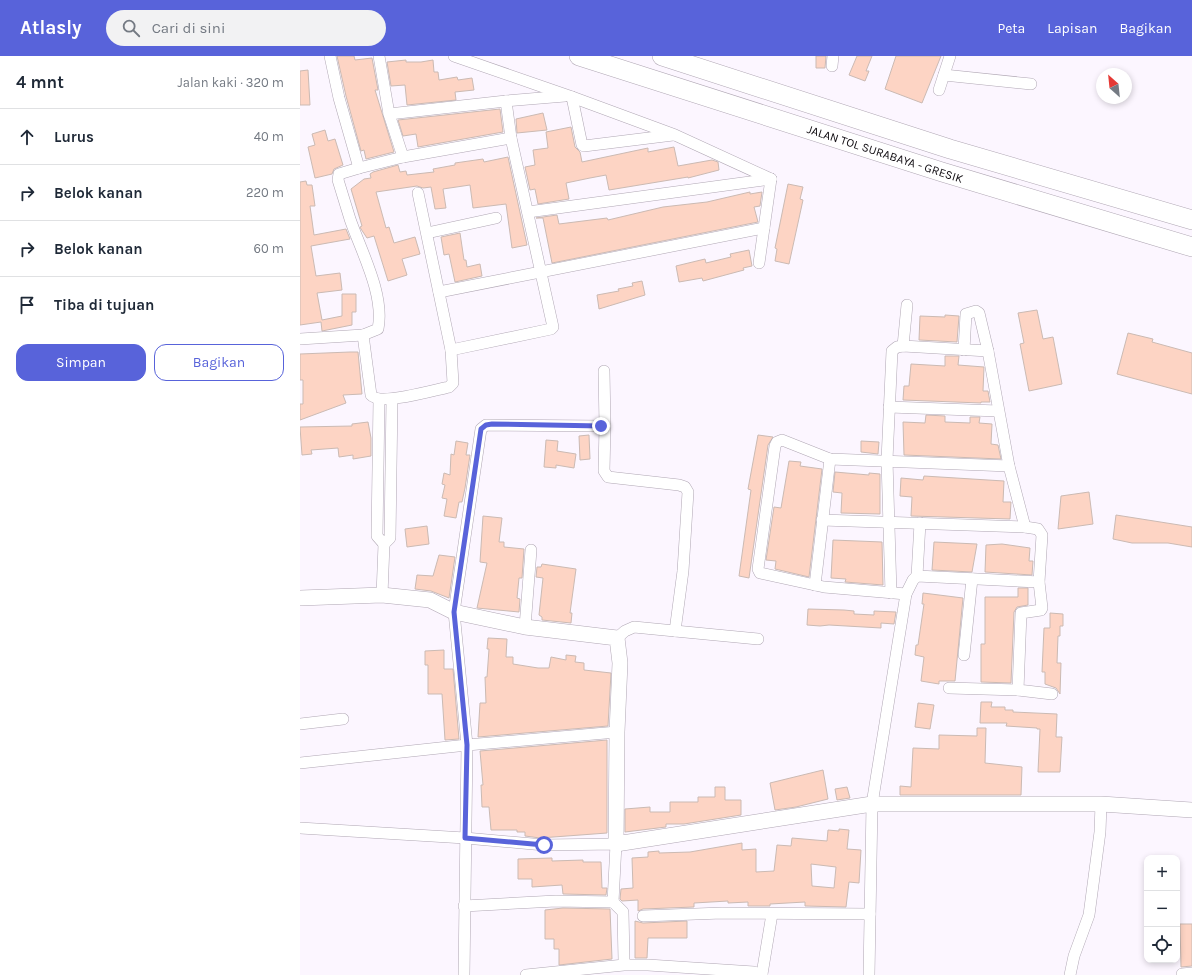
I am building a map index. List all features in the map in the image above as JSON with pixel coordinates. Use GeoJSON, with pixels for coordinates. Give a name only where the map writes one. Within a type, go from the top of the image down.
{"type":"FeatureCollection","features":[{"type":"Feature","properties":{"kind":"highway","name":"JALAN TOL SURABAYA - GRESIK"},"geometry":{"type":"LineString","coordinates":[[579,56],[935,170],[1192,247]]}},
{"type":"Feature","properties":{"kind":"highway"},"geometry":{"type":"LineString","coordinates":[[662,56],[965,153],[1192,220]]}},
{"type":"Feature","properties":{"kind":"street"},"geometry":{"type":"LineString","coordinates":[[330,56],[339,98],[359,168]]}},
{"type":"Feature","properties":{"kind":"street"},"geometry":{"type":"LineString","coordinates":[[379,56],[389,114],[403,157]]}},
{"type":"Feature","properties":{"kind":"street"},"geometry":{"type":"LineString","coordinates":[[454,56],[571,96],[675,135],[771,179]]}},
{"type":"Feature","properties":{"kind":"street"},"geometry":{"type":"LineString","coordinates":[[939,90],[950,56]]}},
{"type":"Feature","properties":{"kind":"street"},"geometry":{"type":"LineString","coordinates":[[944,75],[1031,84]]}},
{"type":"Feature","properties":{"kind":"street"},"geometry":{"type":"LineString","coordinates":[[389,114],[506,101],[571,96]]}},
{"type":"Feature","properties":{"kind":"street"},"geometry":{"type":"LineString","coordinates":[[571,96],[582,145],[584,146],[675,135]]}},
{"type":"Feature","properties":{"kind":"street"},"geometry":{"type":"LineString","coordinates":[[450,350],[551,329],[553,324],[511,138],[506,101]]}},
{"type":"Feature","properties":{"kind":"street"},"geometry":{"type":"LineString","coordinates":[[300,339],[363,335],[378,329],[380,318],[370,273],[350,219],[337,177],[339,174],[403,157],[511,138]]}},
{"type":"Feature","properties":{"kind":"street"},"geometry":{"type":"LineString","coordinates":[[528,212],[771,179]]}},
{"type":"Feature","properties":{"kind":"street"},"geometry":{"type":"LineString","coordinates":[[759,262],[771,179]]}},
{"type":"Feature","properties":{"kind":"street"},"geometry":{"type":"LineString","coordinates":[[363,335],[371,395],[374,398],[380,400],[392,399],[451,386],[453,383],[450,350],[418,193]]}},
{"type":"Feature","properties":{"kind":"street"},"geometry":{"type":"LineString","coordinates":[[427,233],[496,218]]}},
{"type":"Feature","properties":{"kind":"street"},"geometry":{"type":"LineString","coordinates":[[439,292],[497,282],[541,271],[764,228]]}},
{"type":"Feature","properties":{"kind":"street"},"geometry":{"type":"LineString","coordinates":[[903,346],[907,305]]}},
{"type":"Feature","properties":{"kind":"street"},"geometry":{"type":"LineString","coordinates":[[964,350],[966,314],[976,311],[978,313],[988,351],[1009,466],[1025,527]]}},
{"type":"Feature","properties":{"kind":"street"},"geometry":{"type":"LineString","coordinates":[[890,593],[887,460],[888,407],[892,351],[897,347],[903,346],[988,351]]}},
{"type":"Feature","properties":{"kind":"street"},"geometry":{"type":"LineString","coordinates":[[604,371],[604,471],[608,478],[679,485],[685,487],[688,492],[683,571],[676,631]]}},
{"type":"Feature","properties":{"kind":"street"},"geometry":{"type":"LineString","coordinates":[[383,550],[390,538],[392,399]]}},
{"type":"Feature","properties":{"kind":"street"},"geometry":{"type":"LineString","coordinates":[[380,400],[377,536],[383,550],[382,595]]}},
{"type":"Feature","properties":{"kind":"street"},"geometry":{"type":"LineString","coordinates":[[888,407],[998,410]]}},
{"type":"Feature","properties":{"kind":"street"},"geometry":{"type":"LineString","coordinates":[[464,975],[467,745],[454,612],[481,429],[486,425],[492,424],[605,426]]}},
{"type":"Feature","properties":{"kind":"street"},"geometry":{"type":"LineString","coordinates":[[906,594],[815,585],[760,573],[758,569],[775,446],[777,442],[782,440],[830,459],[887,460],[1009,466]]}},
{"type":"Feature","properties":{"kind":"street"},"geometry":{"type":"LineString","coordinates":[[815,585],[830,459]]}},
{"type":"Feature","properties":{"kind":"street"},"geometry":{"type":"LineString","coordinates":[[378,460],[391,460]]}},
{"type":"Feature","properties":{"kind":"street"},"geometry":{"type":"LineString","coordinates":[[822,520],[920,522],[1025,527],[1038,529],[1042,535],[1039,582],[1042,610],[1021,613],[1018,690]]}},
{"type":"Feature","properties":{"kind":"street"},"geometry":{"type":"LineString","coordinates":[[869,975],[872,804],[906,594],[917,576],[920,522]]}},
{"type":"Feature","properties":{"kind":"street"},"geometry":{"type":"LineString","coordinates":[[525,627],[531,550]]}},
{"type":"Feature","properties":{"kind":"street"},"geometry":{"type":"LineString","coordinates":[[917,576],[1039,582]]}},
{"type":"Feature","properties":{"kind":"street"},"geometry":{"type":"LineString","coordinates":[[964,655],[972,579]]}},
{"type":"Feature","properties":{"kind":"street"},"geometry":{"type":"LineString","coordinates":[[300,598],[382,595],[430,600],[454,612],[525,627],[617,638],[625,631],[634,627],[758,639]]}},
{"type":"Feature","properties":{"kind":"street"},"geometry":{"type":"LineString","coordinates":[[613,902],[616,844],[617,732],[620,663],[617,638]]}},
{"type":"Feature","properties":{"kind":"street"},"geometry":{"type":"LineString","coordinates":[[949,688],[1018,690],[1052,694]]}},
{"type":"Feature","properties":{"kind":"street"},"geometry":{"type":"LineString","coordinates":[[300,724],[343,719]]}},
{"type":"Feature","properties":{"kind":"street"},"geometry":{"type":"LineString","coordinates":[[300,763],[467,745],[617,732]]}},
{"type":"Feature","properties":{"kind":"street"},"geometry":{"type":"LineString","coordinates":[[300,828],[465,838],[544,845],[616,844],[872,804],[1101,804],[1192,810]]}},
{"type":"Feature","properties":{"kind":"street"},"geometry":{"type":"LineString","coordinates":[[1070,975],[1074,956],[1089,916],[1100,832],[1101,804]]}},
{"type":"Feature","properties":{"kind":"street"},"geometry":{"type":"LineString","coordinates":[[464,906],[556,901],[613,902],[623,912],[624,961]]}},
{"type":"Feature","properties":{"kind":"street"},"geometry":{"type":"LineString","coordinates":[[526,975],[624,965],[648,965],[762,974],[772,914]]}},
{"type":"Feature","properties":{"kind":"street"},"geometry":{"type":"LineString","coordinates":[[642,916],[870,914]]}},
{"type":"Feature","properties":{"kind":"building"},"geometry":{"type":"Polygon","coordinates":[[[337,56],[354,56],[355,60],[372,58],[378,90],[375,90],[394,152],[366,159],[364,150],[361,151],[337,56]]]}},
{"type":"Feature","properties":{"kind":"building"},"geometry":{"type":"Polygon","coordinates":[[[816,56],[826,56],[825,68],[816,68],[816,56]]]}},
{"type":"Feature","properties":{"kind":"building"},"geometry":{"type":"Polygon","coordinates":[[[857,56],[872,56],[866,71],[869,71],[865,81],[849,75],[857,56]]]}},
{"type":"Feature","properties":{"kind":"building"},"geometry":{"type":"Polygon","coordinates":[[[896,56],[941,56],[922,103],[885,89],[896,56]]]}},
{"type":"Feature","properties":{"kind":"building"},"geometry":{"type":"Polygon","coordinates":[[[406,60],[406,62],[421,62],[433,60],[434,72],[438,72],[439,80],[457,77],[458,80],[472,78],[474,90],[455,92],[456,100],[407,105],[405,85],[391,86],[387,62],[406,60]]]}},
{"type":"Feature","properties":{"kind":"building"},"geometry":{"type":"Polygon","coordinates":[[[308,70],[310,105],[300,105],[300,71],[308,70]]]}},
{"type":"Feature","properties":{"kind":"building"},"geometry":{"type":"Polygon","coordinates":[[[500,109],[503,132],[418,147],[416,134],[403,136],[398,120],[500,109]]]}},
{"type":"Feature","properties":{"kind":"building"},"geometry":{"type":"Polygon","coordinates":[[[543,113],[547,130],[517,133],[516,119],[543,113]]]}},
{"type":"Feature","properties":{"kind":"building"},"geometry":{"type":"Polygon","coordinates":[[[571,127],[575,147],[580,152],[582,162],[648,148],[648,152],[674,147],[678,166],[712,160],[718,162],[719,170],[688,178],[609,190],[606,175],[590,178],[566,183],[569,199],[538,204],[535,189],[530,190],[525,167],[535,165],[533,150],[548,148],[546,132],[571,127]]]}},
{"type":"Feature","properties":{"kind":"building"},"geometry":{"type":"Polygon","coordinates":[[[325,130],[328,141],[335,139],[343,165],[334,169],[332,174],[315,178],[308,147],[315,145],[312,134],[325,130]]]}},
{"type":"Feature","properties":{"kind":"building"},"geometry":{"type":"Polygon","coordinates":[[[508,157],[527,245],[512,248],[506,204],[473,208],[470,185],[443,189],[446,208],[435,209],[431,187],[423,188],[417,186],[376,192],[386,228],[389,227],[394,243],[415,237],[420,254],[402,259],[407,275],[388,281],[374,236],[367,238],[360,227],[362,226],[351,189],[364,179],[371,178],[370,174],[373,172],[398,165],[400,172],[406,171],[407,175],[434,172],[433,169],[455,165],[455,163],[483,159],[484,162],[508,157]]]}},
{"type":"Feature","properties":{"kind":"building"},"geometry":{"type":"Polygon","coordinates":[[[306,181],[307,185],[312,185],[315,206],[310,206],[314,235],[346,229],[350,239],[311,246],[316,276],[340,273],[342,290],[317,293],[322,320],[342,316],[342,294],[356,294],[356,312],[352,312],[352,325],[322,331],[321,322],[300,325],[300,182],[306,181]]]}},
{"type":"Feature","properties":{"kind":"building"},"geometry":{"type":"Polygon","coordinates":[[[788,184],[803,187],[800,199],[803,200],[789,264],[775,261],[777,249],[775,248],[788,184]]]}},
{"type":"Feature","properties":{"kind":"building"},"geometry":{"type":"Polygon","coordinates":[[[750,192],[750,194],[762,192],[760,206],[754,207],[758,222],[552,263],[543,218],[536,218],[557,215],[559,224],[607,218],[608,220],[663,207],[707,202],[750,192]]]}},
{"type":"Feature","properties":{"kind":"building"},"geometry":{"type":"Polygon","coordinates":[[[460,233],[464,260],[466,260],[467,267],[480,264],[482,276],[455,282],[449,254],[444,255],[441,237],[460,233]]]}},
{"type":"Feature","properties":{"kind":"building"},"geometry":{"type":"Polygon","coordinates":[[[749,250],[752,266],[743,268],[744,270],[703,281],[702,278],[679,282],[676,266],[705,259],[706,263],[731,257],[730,254],[749,250]]]}},
{"type":"Feature","properties":{"kind":"building"},"geometry":{"type":"Polygon","coordinates":[[[642,281],[645,295],[599,309],[597,295],[619,291],[618,289],[633,286],[632,283],[642,281]]]}},
{"type":"Feature","properties":{"kind":"building"},"geometry":{"type":"Polygon","coordinates":[[[1037,310],[1043,339],[1053,337],[1062,384],[1029,391],[1020,344],[1024,343],[1018,313],[1037,310]]]}},
{"type":"Feature","properties":{"kind":"building"},"geometry":{"type":"Polygon","coordinates":[[[945,315],[959,316],[957,342],[919,340],[920,316],[945,317],[945,315]]]}},
{"type":"Feature","properties":{"kind":"building"},"geometry":{"type":"Polygon","coordinates":[[[1128,333],[1153,339],[1152,342],[1192,353],[1192,394],[1117,374],[1128,333]]]}},
{"type":"Feature","properties":{"kind":"building"},"geometry":{"type":"Polygon","coordinates":[[[358,352],[362,394],[343,395],[346,403],[300,420],[300,404],[303,404],[303,380],[300,380],[300,354],[358,352]]]}},
{"type":"Feature","properties":{"kind":"building"},"geometry":{"type":"Polygon","coordinates":[[[945,356],[959,356],[958,365],[984,367],[983,391],[988,391],[990,402],[981,403],[903,400],[904,386],[909,386],[911,364],[945,366],[945,356]]]}},
{"type":"Feature","properties":{"kind":"building"},"geometry":{"type":"Polygon","coordinates":[[[926,415],[945,416],[945,422],[970,423],[970,417],[980,417],[979,423],[992,424],[991,444],[998,445],[1001,459],[904,455],[903,422],[925,423],[926,415]]]}},
{"type":"Feature","properties":{"kind":"building"},"geometry":{"type":"Polygon","coordinates":[[[368,422],[371,438],[371,456],[353,459],[353,455],[339,457],[338,448],[311,450],[312,454],[302,455],[300,427],[352,426],[352,424],[368,422]]]}},
{"type":"Feature","properties":{"kind":"building"},"geometry":{"type":"Polygon","coordinates":[[[589,435],[590,459],[580,460],[579,436],[589,435]]]}},
{"type":"Feature","properties":{"kind":"building"},"geometry":{"type":"Polygon","coordinates":[[[758,435],[773,437],[768,445],[749,578],[739,576],[751,490],[748,489],[758,435]]]}},
{"type":"Feature","properties":{"kind":"building"},"geometry":{"type":"Polygon","coordinates":[[[546,440],[558,441],[557,451],[576,454],[574,468],[556,465],[556,468],[544,467],[546,440]]]}},
{"type":"Feature","properties":{"kind":"building"},"geometry":{"type":"Polygon","coordinates":[[[456,441],[468,443],[466,455],[470,455],[462,502],[459,502],[456,518],[444,516],[447,499],[442,498],[445,485],[442,484],[444,473],[450,475],[451,454],[454,455],[456,441]]]}},
{"type":"Feature","properties":{"kind":"building"},"geometry":{"type":"Polygon","coordinates":[[[861,441],[879,442],[878,454],[861,452],[861,441]]]}},
{"type":"Feature","properties":{"kind":"building"},"geometry":{"type":"Polygon","coordinates":[[[789,461],[801,462],[800,466],[822,469],[809,577],[775,569],[776,561],[766,560],[774,507],[781,508],[789,461]]]}},
{"type":"Feature","properties":{"kind":"building"},"geometry":{"type":"Polygon","coordinates":[[[835,472],[869,475],[869,473],[880,474],[880,514],[841,513],[842,493],[833,492],[835,472]]]}},
{"type":"Feature","properties":{"kind":"building"},"geometry":{"type":"Polygon","coordinates":[[[924,476],[1004,481],[1003,502],[1011,502],[1010,519],[911,516],[912,497],[900,496],[901,478],[923,480],[924,476]]]}},
{"type":"Feature","properties":{"kind":"building"},"geometry":{"type":"Polygon","coordinates":[[[1089,492],[1093,524],[1058,529],[1061,496],[1089,492]]]}},
{"type":"Feature","properties":{"kind":"building"},"geometry":{"type":"Polygon","coordinates":[[[1116,515],[1192,527],[1192,547],[1168,543],[1132,543],[1113,539],[1116,515]]]}},
{"type":"Feature","properties":{"kind":"building"},"geometry":{"type":"Polygon","coordinates":[[[483,516],[502,518],[499,542],[504,542],[504,547],[524,549],[522,578],[519,578],[517,598],[520,599],[519,612],[477,608],[487,563],[480,562],[483,516]]]}},
{"type":"Feature","properties":{"kind":"building"},"geometry":{"type":"Polygon","coordinates":[[[427,526],[429,544],[407,547],[405,529],[427,526]]]}},
{"type":"Feature","properties":{"kind":"building"},"geometry":{"type":"Polygon","coordinates":[[[833,540],[882,542],[883,585],[845,582],[846,579],[831,578],[833,540]]]}},
{"type":"Feature","properties":{"kind":"building"},"geometry":{"type":"Polygon","coordinates":[[[934,542],[977,544],[972,572],[932,570],[934,542]]]}},
{"type":"Feature","properties":{"kind":"building"},"geometry":{"type":"Polygon","coordinates":[[[1002,544],[1030,548],[1029,561],[1033,561],[1032,575],[985,572],[986,545],[1002,544]]]}},
{"type":"Feature","properties":{"kind":"building"},"geometry":{"type":"Polygon","coordinates":[[[439,555],[455,557],[449,598],[431,591],[415,589],[417,575],[433,576],[439,555]]]}},
{"type":"Feature","properties":{"kind":"building"},"geometry":{"type":"Polygon","coordinates":[[[542,564],[576,569],[570,613],[572,613],[571,623],[542,620],[542,617],[539,615],[543,578],[536,577],[537,567],[541,567],[542,564]]]}},
{"type":"Feature","properties":{"kind":"building"},"geometry":{"type":"Polygon","coordinates":[[[1018,588],[1028,588],[1028,605],[1017,607],[1014,612],[1011,683],[981,682],[981,644],[985,644],[985,597],[1018,597],[1018,588]]]}},
{"type":"Feature","properties":{"kind":"building"},"geometry":{"type":"Polygon","coordinates":[[[923,593],[963,598],[955,681],[939,681],[939,684],[921,681],[924,657],[915,655],[916,645],[918,645],[924,604],[922,604],[923,593]]]}},
{"type":"Feature","properties":{"kind":"building"},"geometry":{"type":"Polygon","coordinates":[[[808,609],[844,610],[854,611],[854,614],[874,615],[874,611],[896,612],[894,624],[881,623],[881,628],[829,625],[820,626],[807,625],[808,609]]]}},
{"type":"Feature","properties":{"kind":"building"},"geometry":{"type":"Polygon","coordinates":[[[1050,613],[1063,614],[1063,626],[1060,626],[1060,636],[1058,636],[1057,663],[1061,663],[1060,694],[1056,688],[1045,684],[1045,672],[1042,672],[1044,628],[1050,628],[1050,613]]]}},
{"type":"Feature","properties":{"kind":"building"},"geometry":{"type":"Polygon","coordinates":[[[488,638],[507,639],[506,657],[513,657],[513,664],[538,668],[549,668],[551,657],[566,660],[566,655],[576,656],[575,662],[584,663],[584,670],[611,673],[608,726],[478,737],[480,703],[486,703],[485,677],[487,677],[489,649],[487,649],[488,638]]]}},
{"type":"Feature","properties":{"kind":"building"},"geometry":{"type":"Polygon","coordinates":[[[444,650],[444,669],[453,669],[459,739],[445,740],[442,694],[428,694],[428,665],[425,665],[425,651],[444,650]]]}},
{"type":"Feature","properties":{"kind":"building"},"geometry":{"type":"Polygon","coordinates":[[[981,702],[992,702],[991,707],[1005,707],[1005,710],[1013,710],[1013,712],[1057,714],[1056,737],[1062,737],[1060,772],[1038,772],[1040,729],[1006,726],[1007,723],[980,723],[981,702]]]}},
{"type":"Feature","properties":{"kind":"building"},"geometry":{"type":"Polygon","coordinates":[[[918,703],[934,705],[930,729],[915,727],[918,703]]]}},
{"type":"Feature","properties":{"kind":"building"},"geometry":{"type":"Polygon","coordinates":[[[977,728],[986,728],[985,763],[1022,767],[1021,795],[900,795],[900,786],[911,787],[913,748],[939,749],[939,735],[977,736],[977,728]]]}},
{"type":"Feature","properties":{"kind":"building"},"geometry":{"type":"Polygon","coordinates":[[[607,740],[607,833],[540,838],[525,836],[525,832],[517,832],[517,830],[491,830],[489,807],[482,807],[481,785],[483,785],[480,751],[607,740]]]}},
{"type":"Feature","properties":{"kind":"building"},"geometry":{"type":"Polygon","coordinates":[[[823,770],[828,799],[796,807],[775,810],[770,783],[823,770]]]}},
{"type":"Feature","properties":{"kind":"building"},"geometry":{"type":"Polygon","coordinates":[[[715,787],[725,787],[725,800],[741,800],[741,815],[684,824],[666,824],[666,827],[625,832],[625,809],[650,807],[650,812],[670,812],[670,802],[698,802],[698,797],[715,797],[715,787]]]}},
{"type":"Feature","properties":{"kind":"building"},"geometry":{"type":"Polygon","coordinates":[[[847,787],[850,798],[837,800],[835,789],[847,787]]]}},
{"type":"Feature","properties":{"kind":"building"},"geometry":{"type":"Polygon","coordinates":[[[839,829],[849,830],[847,849],[861,850],[859,883],[849,882],[846,907],[805,906],[805,902],[770,904],[770,906],[748,906],[748,902],[728,903],[728,901],[694,903],[694,907],[643,909],[638,911],[638,900],[622,901],[620,899],[621,889],[633,888],[632,858],[648,857],[648,852],[690,852],[742,843],[742,850],[756,849],[756,872],[774,871],[777,845],[791,846],[792,838],[827,841],[828,830],[839,831],[839,829]],[[811,864],[812,886],[834,888],[836,867],[811,864]]]}},
{"type":"Feature","properties":{"kind":"building"},"geometry":{"type":"Polygon","coordinates":[[[552,858],[552,861],[583,860],[583,862],[601,862],[602,888],[607,888],[606,895],[563,894],[562,885],[532,887],[532,879],[518,879],[518,859],[552,858]]]}},
{"type":"Feature","properties":{"kind":"building"},"geometry":{"type":"Polygon","coordinates":[[[563,908],[610,909],[612,959],[559,965],[559,949],[554,949],[554,939],[545,939],[545,910],[563,908]]]}},
{"type":"Feature","properties":{"kind":"building"},"geometry":{"type":"Polygon","coordinates":[[[635,921],[643,923],[687,921],[687,938],[648,938],[647,958],[635,958],[635,921]]]}},
{"type":"Feature","properties":{"kind":"building"},"geometry":{"type":"Polygon","coordinates":[[[1180,924],[1192,924],[1192,966],[1181,967],[1180,924]]]}},
{"type":"Feature","properties":{"kind":"route"},"geometry":{"type":"LineString","coordinates":[[544,845],[465,838],[467,745],[454,612],[481,429],[486,425],[492,424],[601,426]]}}]}
